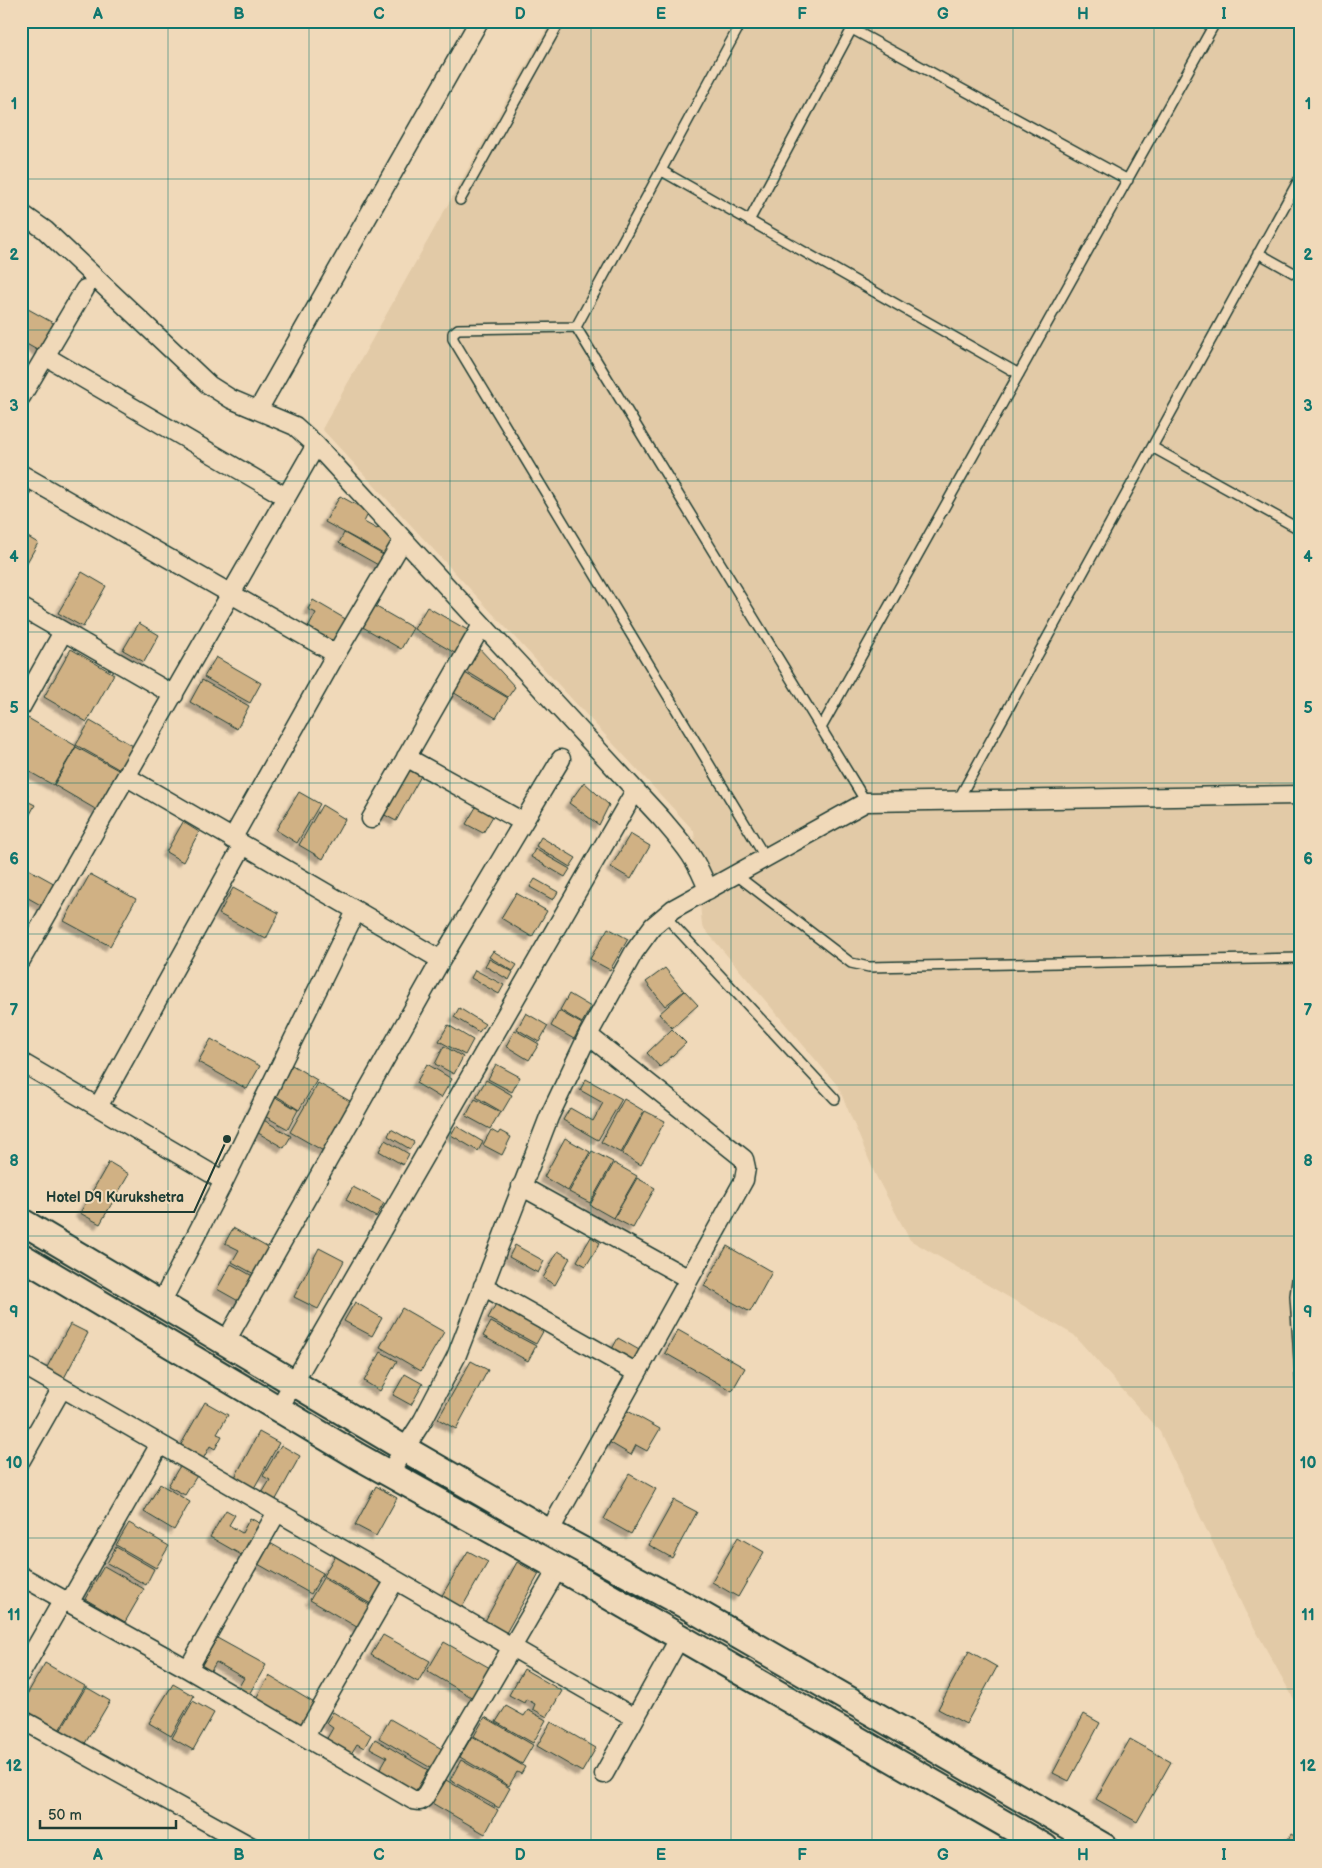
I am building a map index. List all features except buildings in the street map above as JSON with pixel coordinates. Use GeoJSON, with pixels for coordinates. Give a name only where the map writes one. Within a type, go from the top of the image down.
{"type":"FeatureCollection","features":[{"type":"Feature","properties":{"kind":"main road"},"geometry":{"type":"LineString","coordinates":[[21,1221],[226,1341],[404,1449],[549,1532],[690,1608],[1105,1847]]}},
{"type":"Feature","properties":{"kind":"main road"},"geometry":{"type":"LineString","coordinates":[[21,1256],[389,1473],[680,1637],[1045,1847]]}},
{"type":"Feature","properties":{"kind":"street"},"geometry":{"type":"LineString","coordinates":[[258,410],[479,21]]}},
{"type":"Feature","properties":{"kind":"street"},"geometry":{"type":"LineString","coordinates":[[21,213],[44,230],[209,386],[231,399],[295,426],[316,445],[692,855],[701,869],[708,890]]}},
{"type":"Feature","properties":{"kind":"street"},"geometry":{"type":"LineString","coordinates":[[21,396],[85,289]]}},
{"type":"Feature","properties":{"kind":"street"},"geometry":{"type":"LineString","coordinates":[[45,356],[286,497]]}},
{"type":"Feature","properties":{"kind":"street"},"geometry":{"type":"LineString","coordinates":[[24,950],[127,778],[316,445]]}},
{"type":"Feature","properties":{"kind":"street"},"geometry":{"type":"LineString","coordinates":[[21,474],[336,654]]}},
{"type":"Feature","properties":{"kind":"street"},"geometry":{"type":"LineString","coordinates":[[98,1106],[336,654],[403,540]]}},
{"type":"Feature","properties":{"kind":"street"},"geometry":{"type":"LineString","coordinates":[[21,608],[174,695]]}},
{"type":"Feature","properties":{"kind":"street"},"geometry":{"type":"LineString","coordinates":[[371,819],[482,624]]}},
{"type":"Feature","properties":{"kind":"street"},"geometry":{"type":"LineString","coordinates":[[21,707],[63,632]]}},
{"type":"Feature","properties":{"kind":"street"},"geometry":{"type":"LineString","coordinates":[[406,757],[522,822]]}},
{"type":"Feature","properties":{"kind":"street"},"geometry":{"type":"LineString","coordinates":[[226,1341],[441,960],[561,759]]}},
{"type":"Feature","properties":{"kind":"street"},"geometry":{"type":"LineString","coordinates":[[127,778],[441,960]]}},
{"type":"Feature","properties":{"kind":"street"},"geometry":{"type":"LineString","coordinates":[[278,1408],[635,791]]}},
{"type":"Feature","properties":{"kind":"street"},"geometry":{"type":"LineString","coordinates":[[389,1473],[423,1420],[456,1357],[549,1117],[588,1035],[634,952],[653,926],[672,909],[866,802],[1301,795]]}},
{"type":"Feature","properties":{"kind":"street"},"geometry":{"type":"LineString","coordinates":[[161,1303],[224,1181],[356,911]]}},
{"type":"Feature","properties":{"kind":"street"},"geometry":{"type":"LineString","coordinates":[[549,1532],[744,1180],[746,1168],[744,1159],[588,1035]]}},
{"type":"Feature","properties":{"kind":"street"},"geometry":{"type":"LineString","coordinates":[[21,1062],[224,1181]]}},
{"type":"Feature","properties":{"kind":"street"},"geometry":{"type":"LineString","coordinates":[[521,1186],[689,1279]]}},
{"type":"Feature","properties":{"kind":"street"},"geometry":{"type":"LineString","coordinates":[[483,1286],[637,1373]]}},
{"type":"Feature","properties":{"kind":"street"},"geometry":{"type":"LineString","coordinates":[[21,1364],[635,1718]]}},
{"type":"Feature","properties":{"kind":"street"},"geometry":{"type":"LineString","coordinates":[[21,1460],[62,1388]]}},
{"type":"Feature","properties":{"kind":"street"},"geometry":{"type":"LineString","coordinates":[[21,1673],[66,1602],[160,1444]]}},
{"type":"Feature","properties":{"kind":"street"},"geometry":{"type":"LineString","coordinates":[[188,1669],[278,1512]]}},
{"type":"Feature","properties":{"kind":"street"},"geometry":{"type":"LineString","coordinates":[[21,1576],[188,1669],[413,1800],[420,1801],[424,1798],[558,1568]]}},
{"type":"Feature","properties":{"kind":"street"},"geometry":{"type":"LineString","coordinates":[[304,1736],[395,1580]]}},
{"type":"Feature","properties":{"kind":"street"},"geometry":{"type":"LineString","coordinates":[[604,1774],[680,1637]]}},
{"type":"Feature","properties":{"kind":"street"},"geometry":{"type":"LineString","coordinates":[[21,1719],[252,1847]]}},
{"type":"Feature","properties":{"kind":"lane"},"geometry":{"type":"LineString","coordinates":[[460,200],[560,21]]}},
{"type":"Feature","properties":{"kind":"lane"},"geometry":{"type":"LineString","coordinates":[[576,327],[742,21]]}},
{"type":"Feature","properties":{"kind":"lane"},"geometry":{"type":"LineString","coordinates":[[821,728],[1216,21]]}},
{"type":"Feature","properties":{"kind":"lane"},"geometry":{"type":"LineString","coordinates":[[749,221],[854,25],[1128,180]]}},
{"type":"Feature","properties":{"kind":"lane"},"geometry":{"type":"LineString","coordinates":[[662,171],[1019,374]]}},
{"type":"Feature","properties":{"kind":"lane"},"geometry":{"type":"LineString","coordinates":[[958,800],[1301,176]]}},
{"type":"Feature","properties":{"kind":"lane"},"geometry":{"type":"LineString","coordinates":[[1258,253],[1301,277]]}},
{"type":"Feature","properties":{"kind":"lane"},"geometry":{"type":"LineString","coordinates":[[576,327],[866,802]]}},
{"type":"Feature","properties":{"kind":"lane"},"geometry":{"type":"LineString","coordinates":[[576,327],[458,329],[453,334],[453,339],[765,858]]}},
{"type":"Feature","properties":{"kind":"lane"},"geometry":{"type":"LineString","coordinates":[[1152,447],[1301,530]]}},
{"type":"Feature","properties":{"kind":"lane"},"geometry":{"type":"LineString","coordinates":[[735,874],[851,963],[869,966],[1301,958]]}},
{"type":"Feature","properties":{"kind":"lane"},"geometry":{"type":"LineString","coordinates":[[665,916],[835,1099]]}},
{"type":"Feature","properties":{"kind":"lane"},"geometry":{"type":"LineString","coordinates":[[1301,1276],[1297,1280],[1295,1296],[1301,1391]]}},
{"type":"Feature","properties":{"kind":"shaded area"},"geometry":{"type":"Polygon","coordinates":[[[551,21],[1301,21],[1301,1712],[1245,1611],[1160,1432],[1074,1335],[910,1240],[875,1174],[838,1086],[702,926],[694,831],[322,429],[551,21]]]}},
{"type":"Feature","properties":{"kind":"place","name":"Hotel D9 Kurukshetra"},"geometry":{"type":"Point","coordinates":[227,1139]}}]}
